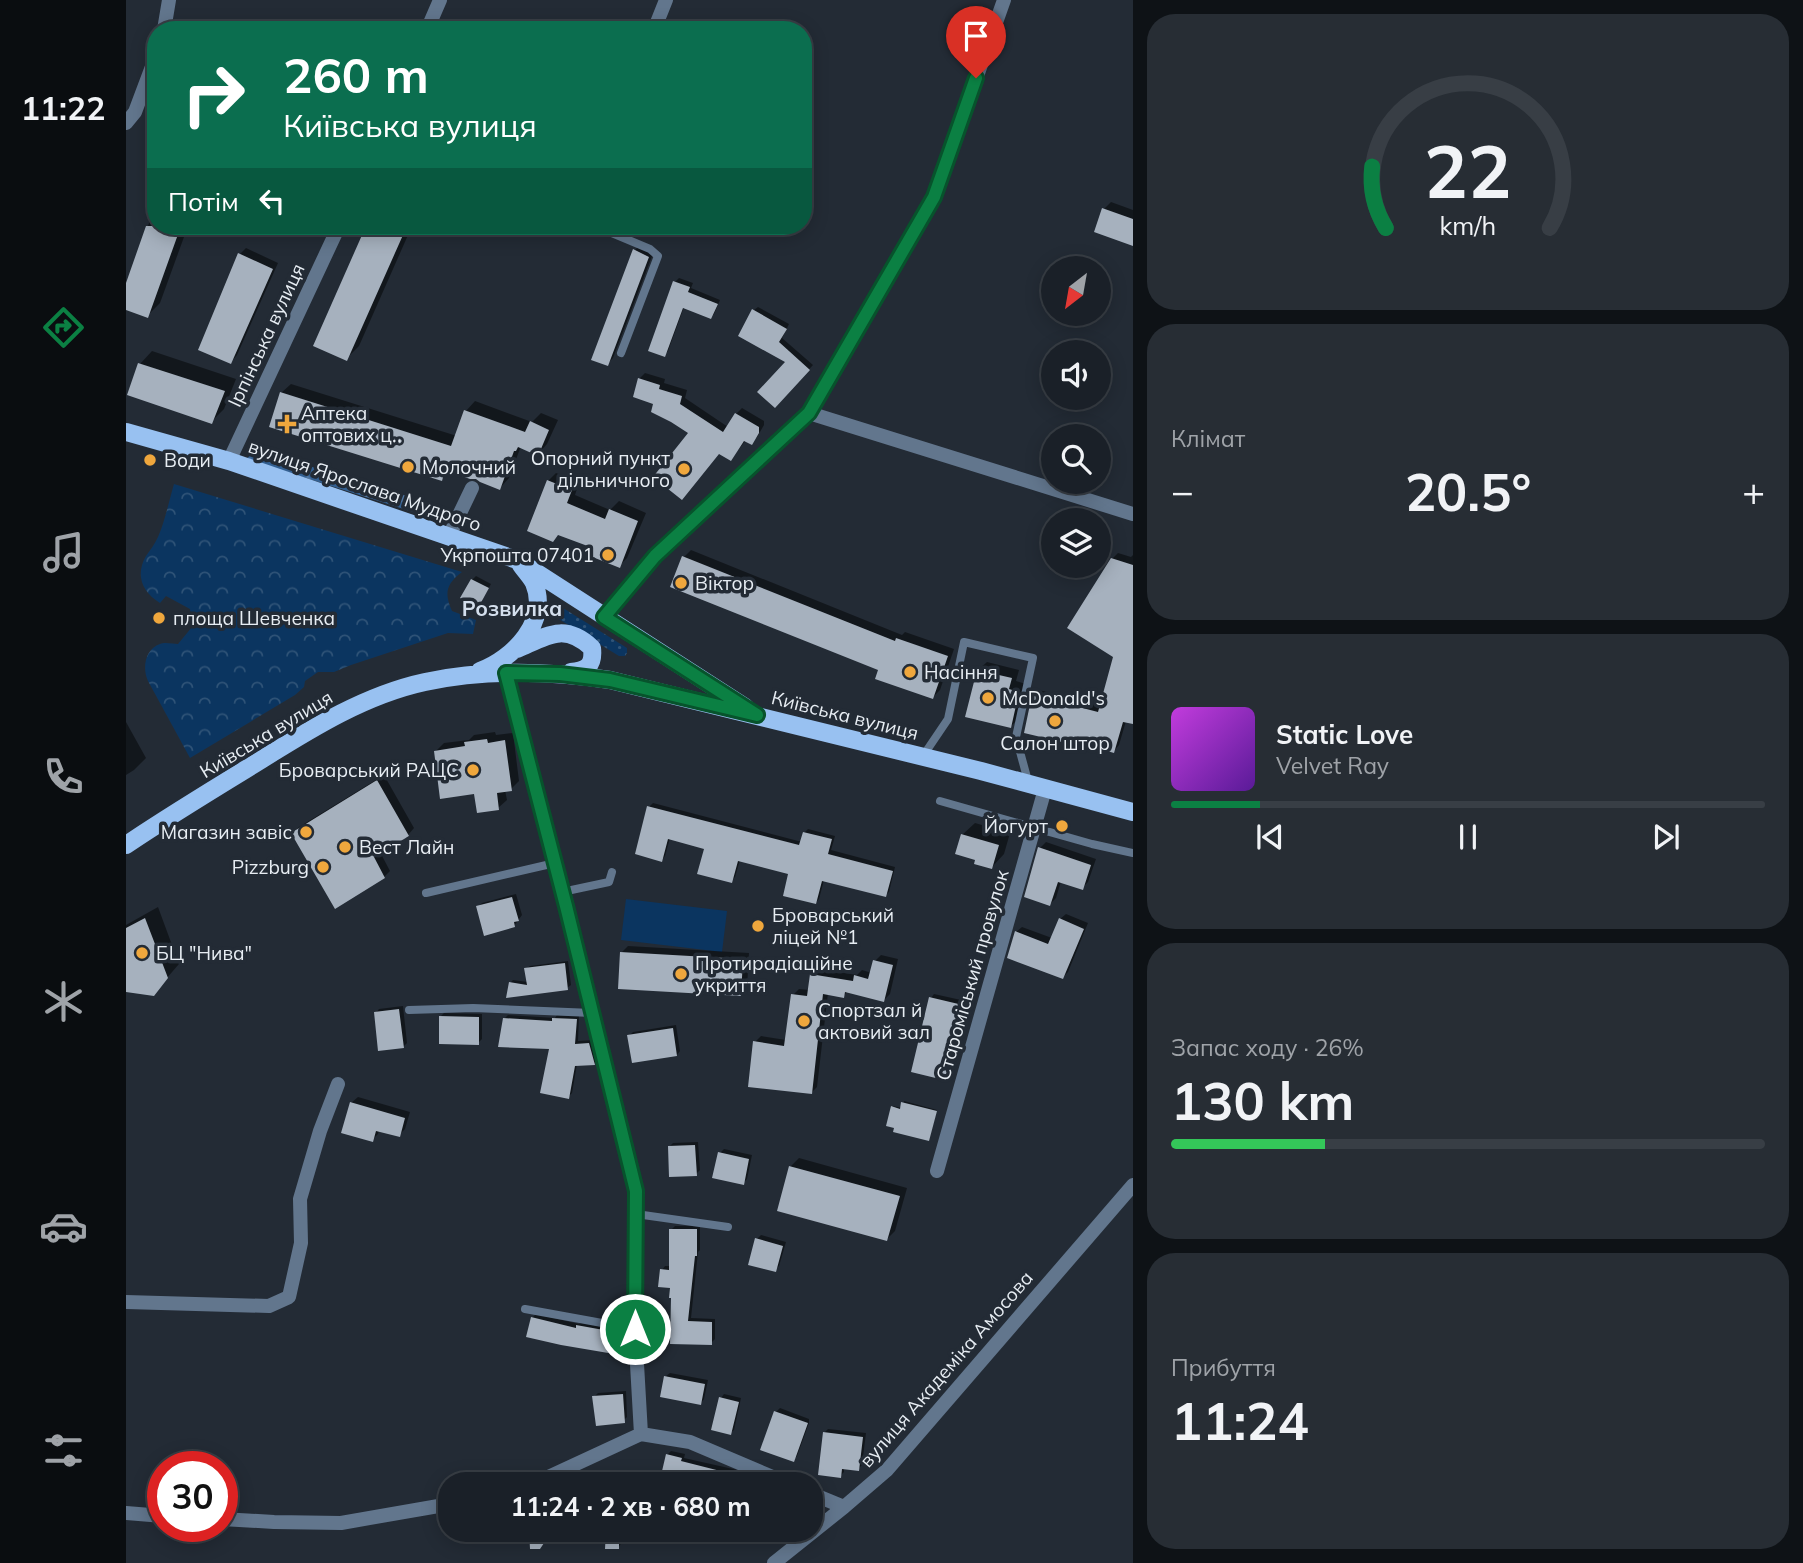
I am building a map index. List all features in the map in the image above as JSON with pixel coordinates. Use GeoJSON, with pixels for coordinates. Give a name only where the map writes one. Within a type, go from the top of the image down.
{"type":"FeatureCollection","features":[{"type":"Feature","properties":{"kind":"main road","name":"вулиця Ярослава Мудрого"},"geometry":{"type":"LineString","coordinates":[[126,432],[229,461],[517,560],[757,715]]}},
{"type":"Feature","properties":{"kind":"main road"},"geometry":{"type":"LineString","coordinates":[[514,650],[530,629],[538,605],[533,582],[517,560]]}},
{"type":"Feature","properties":{"kind":"main road"},"geometry":{"type":"LineString","coordinates":[[471,674],[491,667],[514,650],[556,633],[576,635],[592,648],[593,657],[589,666],[582,670],[560,674]]}},
{"type":"Feature","properties":{"kind":"main road","name":"Київська вулиця"},"geometry":{"type":"LineString","coordinates":[[126,845],[307,731],[339,714],[423,682],[471,674],[560,674],[610,680],[1133,812]]}},
{"type":"Feature","properties":{"kind":"street"},"geometry":{"type":"LineString","coordinates":[[166,21],[169,0]]}},
{"type":"Feature","properties":{"kind":"street"},"geometry":{"type":"LineString","coordinates":[[431,21],[440,0]]}},
{"type":"Feature","properties":{"kind":"street"},"geometry":{"type":"LineString","coordinates":[[658,21],[666,0]]}},
{"type":"Feature","properties":{"kind":"street"},"geometry":{"type":"LineString","coordinates":[[604,617],[655,556],[809,413],[934,197],[1004,0]]}},
{"type":"Feature","properties":{"kind":"street"},"geometry":{"type":"LineString","coordinates":[[126,123],[135,112],[147,80]]}},
{"type":"Feature","properties":{"kind":"street","name":"Ірпінська вулиця"},"geometry":{"type":"LineString","coordinates":[[229,461],[335,235]]}},
{"type":"Feature","properties":{"kind":"street"},"geometry":{"type":"LineString","coordinates":[[809,413],[1133,514]]}},
{"type":"Feature","properties":{"kind":"street"},"geometry":{"type":"LineString","coordinates":[[449,536],[472,488]]}},
{"type":"Feature","properties":{"kind":"street"},"geometry":{"type":"LineString","coordinates":[[506,673],[636,1191],[635,1329],[641,1434]]}},
{"type":"Feature","properties":{"kind":"street","name":"Староміський провулок"},"geometry":{"type":"LineString","coordinates":[[937,1171],[1033,827],[1037,786]]}},
{"type":"Feature","properties":{"kind":"street"},"geometry":{"type":"LineString","coordinates":[[126,1302],[269,1306],[289,1297],[300,1243],[300,1199],[320,1131],[338,1084]]}},
{"type":"Feature","properties":{"kind":"street","name":"вулиця Академіка Амосова"},"geometry":{"type":"LineString","coordinates":[[774,1563],[887,1470],[1133,1185]]}},
{"type":"Feature","properties":{"kind":"street"},"geometry":{"type":"LineString","coordinates":[[559,1472],[641,1434],[690,1442],[761,1472]]}},
{"type":"Feature","properties":{"kind":"street"},"geometry":{"type":"LineString","coordinates":[[823,1498],[844,1507]]}},
{"type":"Feature","properties":{"kind":"street"},"geometry":{"type":"LineString","coordinates":[[238,1520],[341,1523],[438,1506]]}},
{"type":"Feature","properties":{"kind":"street"},"geometry":{"type":"LineString","coordinates":[[126,1513],[147,1515]]}},
{"type":"Feature","properties":{"kind":"lane"},"geometry":{"type":"LineString","coordinates":[[617,235],[650,249],[658,256],[621,353]]}},
{"type":"Feature","properties":{"kind":"lane"},"geometry":{"type":"LineString","coordinates":[[923,757],[947,719],[964,642],[1033,658],[1016,737],[1037,786]]}},
{"type":"Feature","properties":{"kind":"lane"},"geometry":{"type":"LineString","coordinates":[[940,801],[1133,853]]}},
{"type":"Feature","properties":{"kind":"lane"},"geometry":{"type":"LineString","coordinates":[[426,893],[555,863]]}},
{"type":"Feature","properties":{"kind":"lane"},"geometry":{"type":"LineString","coordinates":[[562,892],[609,882],[612,872]]}},
{"type":"Feature","properties":{"kind":"lane"},"geometry":{"type":"LineString","coordinates":[[409,1010],[473,1008],[592,1013]]}},
{"type":"Feature","properties":{"kind":"lane"},"geometry":{"type":"LineString","coordinates":[[636,1214],[728,1227]]}},
{"type":"Feature","properties":{"kind":"lane"},"geometry":{"type":"LineString","coordinates":[[525,1308],[635,1329]]}},
{"type":"Feature","properties":{"kind":"green space"},"geometry":{"type":"Polygon","coordinates":[[[257,450],[433,504],[429,517],[246,459],[257,450]]]}},
{"type":"Feature","properties":{"kind":"green space"},"geometry":{"type":"Polygon","coordinates":[[[174,484],[462,572],[450,585],[447,594],[452,611],[476,620],[473,634],[448,633],[334,672],[318,672],[305,681],[304,687],[295,695],[190,758],[148,681],[145,670],[148,654],[155,646],[162,643],[178,644],[192,627],[190,609],[166,596],[160,603],[154,599],[145,588],[141,576],[143,563],[160,531],[174,484]]]}},
{"type":"Feature","properties":{"kind":"green space"},"geometry":{"type":"Polygon","coordinates":[[[560,608],[627,648],[625,656],[619,656],[557,618],[556,611],[560,608]]]}},
{"type":"Feature","properties":{"kind":"green space"},"geometry":{"type":"Polygon","coordinates":[[[626,899],[727,911],[722,952],[621,940],[626,899]]]}},
{"type":"Feature","properties":{"kind":"building"},"geometry":{"type":"Polygon","coordinates":[[[1102,208],[1133,219],[1133,246],[1094,232],[1102,208]]]}},
{"type":"Feature","properties":{"kind":"building"},"geometry":{"type":"Polygon","coordinates":[[[146,226],[147,235],[178,235],[148,318],[126,310],[126,283],[146,226]]]}},
{"type":"Feature","properties":{"kind":"building"},"geometry":{"type":"Polygon","coordinates":[[[362,235],[403,235],[347,361],[313,346],[362,235]]]}},
{"type":"Feature","properties":{"kind":"building"},"geometry":{"type":"Polygon","coordinates":[[[633,249],[649,257],[608,366],[591,360],[633,249]]]}},
{"type":"Feature","properties":{"kind":"building"},"geometry":{"type":"Polygon","coordinates":[[[238,253],[273,269],[231,364],[198,350],[238,253]]]}},
{"type":"Feature","properties":{"kind":"building"},"geometry":{"type":"Polygon","coordinates":[[[673,281],[690,287],[688,292],[718,304],[711,319],[683,308],[665,357],[648,351],[673,281]]]}},
{"type":"Feature","properties":{"kind":"building"},"geometry":{"type":"Polygon","coordinates":[[[752,309],[787,329],[779,342],[810,370],[775,408],[757,392],[785,362],[738,336],[752,309]]]}},
{"type":"Feature","properties":{"kind":"building"},"geometry":{"type":"Polygon","coordinates":[[[138,363],[225,391],[212,424],[127,395],[138,363]]]}},
{"type":"Feature","properties":{"kind":"building"},"geometry":{"type":"Polygon","coordinates":[[[638,378],[660,385],[659,389],[682,396],[680,404],[723,432],[735,413],[759,427],[759,433],[752,445],[744,441],[731,461],[719,454],[682,500],[653,477],[688,433],[651,412],[653,404],[633,397],[638,378]]]}},
{"type":"Feature","properties":{"kind":"building"},"geometry":{"type":"Polygon","coordinates":[[[280,392],[451,446],[464,410],[525,432],[530,421],[549,430],[538,456],[518,447],[514,451],[500,490],[476,479],[445,470],[442,481],[269,427],[280,392]]]}},
{"type":"Feature","properties":{"kind":"building"},"geometry":{"type":"Polygon","coordinates":[[[547,480],[572,490],[567,503],[605,519],[609,509],[638,521],[620,568],[590,556],[593,548],[558,535],[553,542],[527,531],[547,480]]]}},
{"type":"Feature","properties":{"kind":"building"},"geometry":{"type":"Polygon","coordinates":[[[682,556],[895,641],[896,638],[948,656],[933,699],[875,679],[878,670],[670,587],[682,556]]]}},
{"type":"Feature","properties":{"kind":"building"},"geometry":{"type":"Polygon","coordinates":[[[1111,558],[1133,565],[1133,724],[1123,722],[1114,753],[1080,743],[1079,746],[1024,733],[1032,695],[1098,712],[1113,657],[1067,628],[1098,578],[1111,578],[1111,558]]]}},
{"type":"Feature","properties":{"kind":"building"},"geometry":{"type":"Polygon","coordinates":[[[471,579],[489,588],[478,608],[460,598],[471,579]]]}},
{"type":"Feature","properties":{"kind":"building","name":"McDonald's"},"geometry":{"type":"Polygon","coordinates":[[[977,670],[1012,678],[1009,689],[1019,692],[1011,728],[965,717],[977,670]]]}},
{"type":"Feature","properties":{"kind":"building","name":"Броварський РАЦС"},"geometry":{"type":"Polygon","coordinates":[[[487,739],[488,743],[505,740],[512,791],[497,793],[499,810],[477,813],[474,794],[440,799],[434,751],[465,746],[464,742],[487,739]]]}},
{"type":"Feature","properties":{"kind":"building","name":"Вест Лайн"},"geometry":{"type":"Polygon","coordinates":[[[377,780],[409,836],[374,857],[385,878],[335,909],[291,833],[377,780]]]}},
{"type":"Feature","properties":{"kind":"building"},"geometry":{"type":"Polygon","coordinates":[[[647,806],[799,845],[803,832],[832,839],[828,854],[893,871],[886,897],[822,881],[816,904],[783,896],[788,874],[738,861],[732,883],[697,874],[704,849],[668,839],[662,862],[635,854],[647,806]]]}},
{"type":"Feature","properties":{"kind":"building"},"geometry":{"type":"Polygon","coordinates":[[[961,834],[999,845],[992,869],[974,864],[975,860],[955,854],[961,834]]]}},
{"type":"Feature","properties":{"kind":"building"},"geometry":{"type":"Polygon","coordinates":[[[1038,847],[1091,865],[1083,890],[1058,882],[1050,906],[1024,897],[1038,847]]]}},
{"type":"Feature","properties":{"kind":"building"},"geometry":{"type":"Polygon","coordinates":[[[512,897],[519,921],[514,922],[515,927],[484,936],[476,906],[512,897]]]}},
{"type":"Feature","properties":{"kind":"building","name":"БЦ \"Нива\""},"geometry":{"type":"Polygon","coordinates":[[[145,918],[168,978],[154,996],[126,992],[126,928],[145,918]]]}},
{"type":"Feature","properties":{"kind":"building"},"geometry":{"type":"Polygon","coordinates":[[[1059,918],[1084,929],[1063,979],[1007,958],[1015,931],[1048,944],[1059,918]]]}},
{"type":"Feature","properties":{"kind":"building","name":"Протирадіаційне укриття"},"geometry":{"type":"Polygon","coordinates":[[[620,952],[743,959],[741,996],[618,989],[620,952]]]}},
{"type":"Feature","properties":{"kind":"building","name":"Спортзал й актовий зал"},"geometry":{"type":"Polygon","coordinates":[[[873,960],[893,965],[884,1002],[845,992],[844,998],[823,994],[812,1094],[748,1087],[753,1041],[784,1046],[791,994],[807,996],[810,974],[853,981],[854,975],[868,979],[873,960]]]}},
{"type":"Feature","properties":{"kind":"building"},"geometry":{"type":"Polygon","coordinates":[[[565,963],[568,990],[506,998],[509,982],[527,985],[524,968],[565,963]]]}},
{"type":"Feature","properties":{"kind":"building"},"geometry":{"type":"Polygon","coordinates":[[[929,997],[967,1006],[948,1081],[911,1072],[929,997]]]}},
{"type":"Feature","properties":{"kind":"building"},"geometry":{"type":"Polygon","coordinates":[[[399,1009],[404,1048],[378,1051],[374,1012],[399,1009]]]}},
{"type":"Feature","properties":{"kind":"building"},"geometry":{"type":"Polygon","coordinates":[[[439,1016],[479,1017],[479,1045],[439,1044],[439,1016]]]}},
{"type":"Feature","properties":{"kind":"building"},"geometry":{"type":"Polygon","coordinates":[[[503,1018],[552,1021],[552,1018],[577,1019],[575,1044],[589,1043],[595,1065],[575,1066],[569,1099],[540,1093],[549,1049],[498,1047],[503,1018]]]}},
{"type":"Feature","properties":{"kind":"building"},"geometry":{"type":"Polygon","coordinates":[[[673,1028],[677,1056],[632,1063],[627,1035],[673,1028]]]}},
{"type":"Feature","properties":{"kind":"building"},"geometry":{"type":"Polygon","coordinates":[[[350,1102],[405,1118],[400,1137],[376,1131],[373,1142],[341,1133],[350,1102]]]}},
{"type":"Feature","properties":{"kind":"building"},"geometry":{"type":"Polygon","coordinates":[[[901,1102],[937,1111],[929,1141],[893,1132],[894,1128],[886,1126],[891,1106],[900,1109],[901,1102]]]}},
{"type":"Feature","properties":{"kind":"building"},"geometry":{"type":"Polygon","coordinates":[[[695,1145],[697,1176],[669,1177],[668,1146],[695,1145]]]}},
{"type":"Feature","properties":{"kind":"building"},"geometry":{"type":"Polygon","coordinates":[[[718,1152],[749,1159],[744,1185],[712,1178],[718,1152]]]}},
{"type":"Feature","properties":{"kind":"building"},"geometry":{"type":"Polygon","coordinates":[[[789,1166],[900,1196],[887,1241],[777,1211],[789,1166]]]}},
{"type":"Feature","properties":{"kind":"building"},"geometry":{"type":"Polygon","coordinates":[[[669,1229],[697,1229],[697,1256],[688,1321],[712,1322],[712,1345],[670,1344],[670,1288],[658,1287],[660,1269],[669,1270],[669,1229]]]}},
{"type":"Feature","properties":{"kind":"building"},"geometry":{"type":"Polygon","coordinates":[[[755,1238],[783,1246],[776,1272],[748,1265],[755,1238]]]}},
{"type":"Feature","properties":{"kind":"building"},"geometry":{"type":"Polygon","coordinates":[[[531,1317],[576,1328],[576,1325],[626,1334],[626,1356],[526,1337],[531,1317]]]}},
{"type":"Feature","properties":{"kind":"building"},"geometry":{"type":"Polygon","coordinates":[[[664,1376],[705,1384],[701,1405],[660,1397],[664,1376]]]}},
{"type":"Feature","properties":{"kind":"building"},"geometry":{"type":"Polygon","coordinates":[[[623,1394],[625,1423],[596,1426],[592,1396],[623,1394]]]}},
{"type":"Feature","properties":{"kind":"building"},"geometry":{"type":"Polygon","coordinates":[[[719,1397],[739,1402],[731,1435],[711,1430],[719,1397]]]}},
{"type":"Feature","properties":{"kind":"building"},"geometry":{"type":"Polygon","coordinates":[[[774,1411],[808,1423],[794,1462],[760,1450],[774,1411]]]}},
{"type":"Feature","properties":{"kind":"building"},"geometry":{"type":"Polygon","coordinates":[[[823,1432],[863,1437],[859,1471],[842,1469],[841,1478],[823,1476],[823,1472],[818,1472],[823,1432]]]}},
{"type":"Feature","properties":{"kind":"building"},"geometry":{"type":"Polygon","coordinates":[[[666,1454],[682,1458],[681,1461],[724,1472],[662,1472],[666,1454]]]}},
{"type":"Feature","properties":{"kind":"building"},"geometry":{"type":"Polygon","coordinates":[[[530,1542],[560,1542],[544,1543],[540,1549],[530,1549],[530,1542]]]}},
{"type":"Feature","properties":{"kind":"building"},"geometry":{"type":"Polygon","coordinates":[[[605,1542],[636,1542],[619,1543],[619,1549],[605,1549],[605,1542]]]}},
{"type":"Feature","properties":{"kind":"place","name":"Аптека оптових ц‥"},"geometry":{"type":"Point","coordinates":[287,424]}},
{"type":"Feature","properties":{"kind":"place","name":"Води"},"geometry":{"type":"Point","coordinates":[150,460]}},
{"type":"Feature","properties":{"kind":"place","name":"Молочний"},"geometry":{"type":"Point","coordinates":[408,467]}},
{"type":"Feature","properties":{"kind":"place","name":"Опорний пункт дільничного"},"geometry":{"type":"Point","coordinates":[684,469]}},
{"type":"Feature","properties":{"kind":"place","name":"Укрпошта 07401"},"geometry":{"type":"Point","coordinates":[608,555]}},
{"type":"Feature","properties":{"kind":"place","name":"Віктор"},"geometry":{"type":"Point","coordinates":[681,583]}},
{"type":"Feature","properties":{"kind":"place","name":"площа Шевченка"},"geometry":{"type":"Point","coordinates":[159,618]}},
{"type":"Feature","properties":{"kind":"place","name":"Насіння"},"geometry":{"type":"Point","coordinates":[910,672]}},
{"type":"Feature","properties":{"kind":"place","name":"McDonald's"},"geometry":{"type":"Point","coordinates":[988,698]}},
{"type":"Feature","properties":{"kind":"place","name":"Салон штор"},"geometry":{"type":"Point","coordinates":[1055,721]}},
{"type":"Feature","properties":{"kind":"place","name":"Броварський РАЦС"},"geometry":{"type":"Point","coordinates":[473,770]}},
{"type":"Feature","properties":{"kind":"place","name":"Йогурт"},"geometry":{"type":"Point","coordinates":[1062,826]}},
{"type":"Feature","properties":{"kind":"place","name":"Магазин завіс"},"geometry":{"type":"Point","coordinates":[306,832]}},
{"type":"Feature","properties":{"kind":"place","name":"Вест Лайн"},"geometry":{"type":"Point","coordinates":[345,847]}},
{"type":"Feature","properties":{"kind":"place","name":"Pizzburg"},"geometry":{"type":"Point","coordinates":[323,867]}},
{"type":"Feature","properties":{"kind":"place","name":"Броварський ліцей №1"},"geometry":{"type":"Point","coordinates":[758,926]}},
{"type":"Feature","properties":{"kind":"place","name":"БЦ \"Нива\""},"geometry":{"type":"Point","coordinates":[142,953]}},
{"type":"Feature","properties":{"kind":"place","name":"Протирадіаційне укриття"},"geometry":{"type":"Point","coordinates":[681,974]}},
{"type":"Feature","properties":{"kind":"place","name":"Спортзал й актовий зал"},"geometry":{"type":"Point","coordinates":[804,1021]}},
{"type":"Feature","properties":{"kind":"district","name":"Розвилка"},"geometry":{"type":"Point","coordinates":[512,609]}},
{"type":"Feature","properties":{"kind":"route"},"geometry":{"type":"LineString","coordinates":[[635,1329],[636,1191],[506,673],[560,674],[610,680],[757,715],[604,617],[655,556],[809,413],[934,197],[976,78]]}}]}
